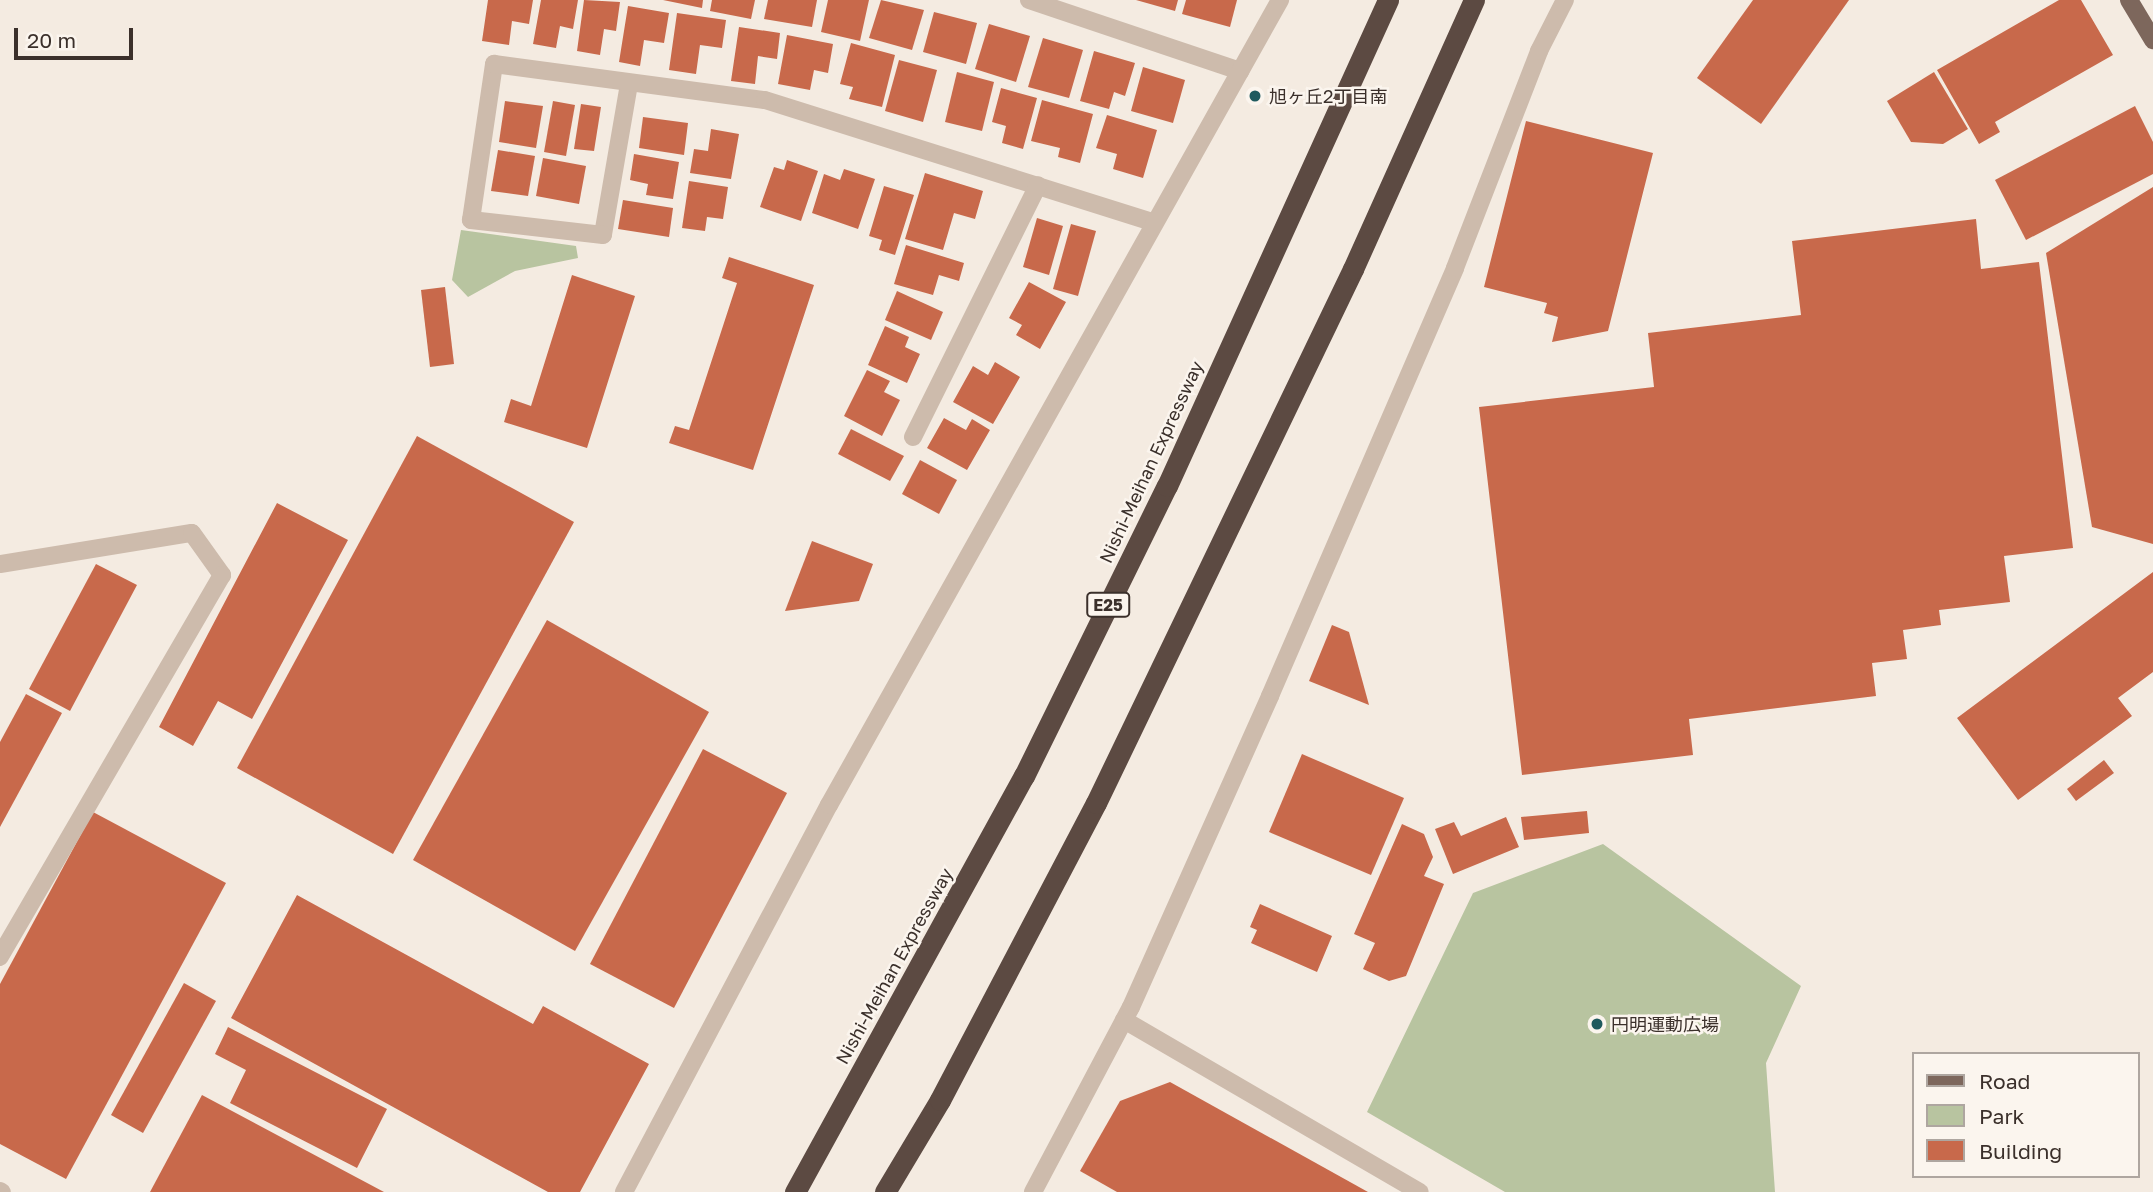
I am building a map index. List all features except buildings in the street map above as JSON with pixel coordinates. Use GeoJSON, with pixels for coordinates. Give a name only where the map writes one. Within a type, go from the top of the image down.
{"type":"FeatureCollection","features":[{"type":"Feature","properties":{"kind":"highway","name":"Nishi-Meihan Expressway"},"geometry":{"type":"LineString","coordinates":[[795,1192],[1024,776],[1173,474],[1388,0]]}},
{"type":"Feature","properties":{"kind":"highway"},"geometry":{"type":"LineString","coordinates":[[886,1192],[940,1100],[1096,803],[1353,269],[1474,0]]}},
{"type":"Feature","properties":{"kind":"main road"},"geometry":{"type":"LineString","coordinates":[[2129,0],[2153,40]]}},
{"type":"Feature","properties":{"kind":"street"},"geometry":{"type":"LineString","coordinates":[[1029,0],[1240,71]]}},
{"type":"Feature","properties":{"kind":"street"},"geometry":{"type":"LineString","coordinates":[[624,1192],[829,805],[1279,0]]}},
{"type":"Feature","properties":{"kind":"street"},"geometry":{"type":"LineString","coordinates":[[1033,1192],[1124,1020],[1287,658],[1455,268],[1539,51],[1565,0]]}},
{"type":"Feature","properties":{"kind":"street"},"geometry":{"type":"LineString","coordinates":[[629,84],[603,235],[471,220],[494,64],[765,100],[1154,223]]}},
{"type":"Feature","properties":{"kind":"street"},"geometry":{"type":"LineString","coordinates":[[913,437],[1038,185]]}},
{"type":"Feature","properties":{"kind":"street"},"geometry":{"type":"LineString","coordinates":[[0,564],[192,533],[222,575],[0,957]]}},
{"type":"Feature","properties":{"kind":"street"},"geometry":{"type":"LineString","coordinates":[[1124,1020],[1420,1192]]}},
{"type":"Feature","properties":{"kind":"green space"},"geometry":{"type":"Polygon","coordinates":[[[461,230],[576,246],[578,258],[515,271],[468,297],[452,280],[461,230]]]}},
{"type":"Feature","properties":{"kind":"green space","name":"円明運動広場"},"geometry":{"type":"Polygon","coordinates":[[[1603,844],[1801,986],[1766,1063],[1775,1192],[1505,1192],[1367,1112],[1473,893],[1603,844]]]}},
{"type":"Feature","properties":{"kind":"place","name":"旭ヶ丘2丁目南"},"geometry":{"type":"Point","coordinates":[1255,96]}},
{"type":"Feature","properties":{"kind":"place","name":"円明運動広場"},"geometry":{"type":"Point","coordinates":[1597,1024]}}]}
